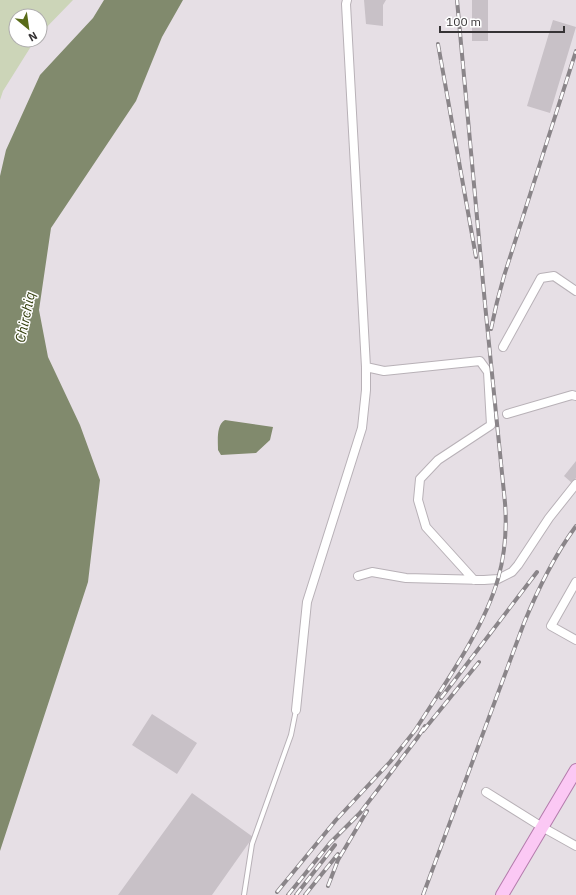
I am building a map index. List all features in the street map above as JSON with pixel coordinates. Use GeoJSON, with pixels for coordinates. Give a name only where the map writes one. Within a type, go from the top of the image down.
{"type":"FeatureCollection","features":[{"type":"Feature","properties":{"kind":"main road"},"geometry":{"type":"LineString","coordinates":[[510,895],[576,770]]}},
{"type":"Feature","properties":{"kind":"main road"},"geometry":{"type":"LineString","coordinates":[[502,895],[576,785]]}},
{"type":"Feature","properties":{"kind":"street"},"geometry":{"type":"LineString","coordinates":[[296,710],[307,602],[362,428],[366,390],[347,0]]}},
{"type":"Feature","properties":{"kind":"street"},"geometry":{"type":"LineString","coordinates":[[503,348],[541,278],[554,276],[576,291]]}},
{"type":"Feature","properties":{"kind":"street"},"geometry":{"type":"LineString","coordinates":[[366,367],[384,371],[480,361],[488,372],[490,425],[438,460],[420,479],[418,500],[426,527],[474,580]]}},
{"type":"Feature","properties":{"kind":"street"},"geometry":{"type":"LineString","coordinates":[[507,414],[572,395],[576,396]]}},
{"type":"Feature","properties":{"kind":"street"},"geometry":{"type":"LineString","coordinates":[[358,576],[372,572],[406,578],[474,580],[498,579],[512,572],[549,518],[576,484]]}},
{"type":"Feature","properties":{"kind":"street"},"geometry":{"type":"LineString","coordinates":[[576,582],[551,626],[576,640]]}},
{"type":"Feature","properties":{"kind":"street"},"geometry":{"type":"LineString","coordinates":[[486,792],[545,829],[576,846]]}},
{"type":"Feature","properties":{"kind":"lane"},"geometry":{"type":"LineString","coordinates":[[244,895],[252,844],[290,735],[296,710]]}},
{"type":"Feature","properties":{"kind":"shaded area"},"geometry":{"type":"Polygon","coordinates":[[[0,0],[73,0],[48,26],[48,8],[8,8],[8,48],[30,48],[3,91],[0,100],[0,0]]]}},
{"type":"Feature","properties":{"kind":"water","name":"Chirchiq"},"geometry":{"type":"Polygon","coordinates":[[[104,0],[183,0],[162,37],[136,101],[51,228],[39,310],[48,357],[80,425],[100,480],[88,582],[0,851],[0,176],[6,150],[40,75],[93,18],[104,0]]]}},
{"type":"Feature","properties":{"kind":"water"},"geometry":{"type":"Polygon","coordinates":[[[225,420],[273,427],[270,440],[256,453],[221,455],[218,450],[218,434],[222,422],[225,420]]]}},
{"type":"Feature","properties":{"kind":"building"},"geometry":{"type":"Polygon","coordinates":[[[364,0],[386,0],[383,5],[383,26],[366,24],[364,0]]]}},
{"type":"Feature","properties":{"kind":"building"},"geometry":{"type":"Polygon","coordinates":[[[472,0],[488,0],[488,41],[472,41],[472,0]]]}},
{"type":"Feature","properties":{"kind":"building"},"geometry":{"type":"Polygon","coordinates":[[[553,20],[576,27],[550,113],[527,106],[553,20]]]}},
{"type":"Feature","properties":{"kind":"building"},"geometry":{"type":"Polygon","coordinates":[[[576,461],[576,478],[572,483],[564,476],[576,461]]]}},
{"type":"Feature","properties":{"kind":"building"},"geometry":{"type":"Polygon","coordinates":[[[152,714],[197,743],[177,774],[132,745],[152,714]]]}},
{"type":"Feature","properties":{"kind":"building"},"geometry":{"type":"Polygon","coordinates":[[[192,793],[253,837],[212,895],[118,895],[192,793]]]}},
{"type":"Feature","properties":{"kind":"railway"},"geometry":{"type":"LineString","coordinates":[[414,732],[461,658],[483,618],[498,579],[504,551],[506,532],[505,503],[457,0]]}},
{"type":"Feature","properties":{"kind":"railway"},"geometry":{"type":"LineString","coordinates":[[438,44],[476,257]]}},
{"type":"Feature","properties":{"kind":"railway"},"geometry":{"type":"LineString","coordinates":[[491,329],[504,276],[576,51]]}},
{"type":"Feature","properties":{"kind":"railway"},"geometry":{"type":"LineString","coordinates":[[423,895],[524,623],[547,573],[576,526]]}},
{"type":"Feature","properties":{"kind":"railway"},"geometry":{"type":"LineString","coordinates":[[441,698],[537,572]]}},
{"type":"Feature","properties":{"kind":"railway"},"geometry":{"type":"LineString","coordinates":[[423,731],[479,662]]}},
{"type":"Feature","properties":{"kind":"railway"},"geometry":{"type":"LineString","coordinates":[[288,895],[330,843],[360,813],[425,726]]}},
{"type":"Feature","properties":{"kind":"railway"},"geometry":{"type":"LineString","coordinates":[[277,892],[336,820],[390,762],[417,728]]}},
{"type":"Feature","properties":{"kind":"railway"},"geometry":{"type":"LineString","coordinates":[[328,886],[338,860],[367,811]]}},
{"type":"Feature","properties":{"kind":"railway"},"geometry":{"type":"LineString","coordinates":[[296,895],[335,845]]}},
{"type":"Feature","properties":{"kind":"railway"},"geometry":{"type":"LineString","coordinates":[[305,895],[338,854]]}}]}
